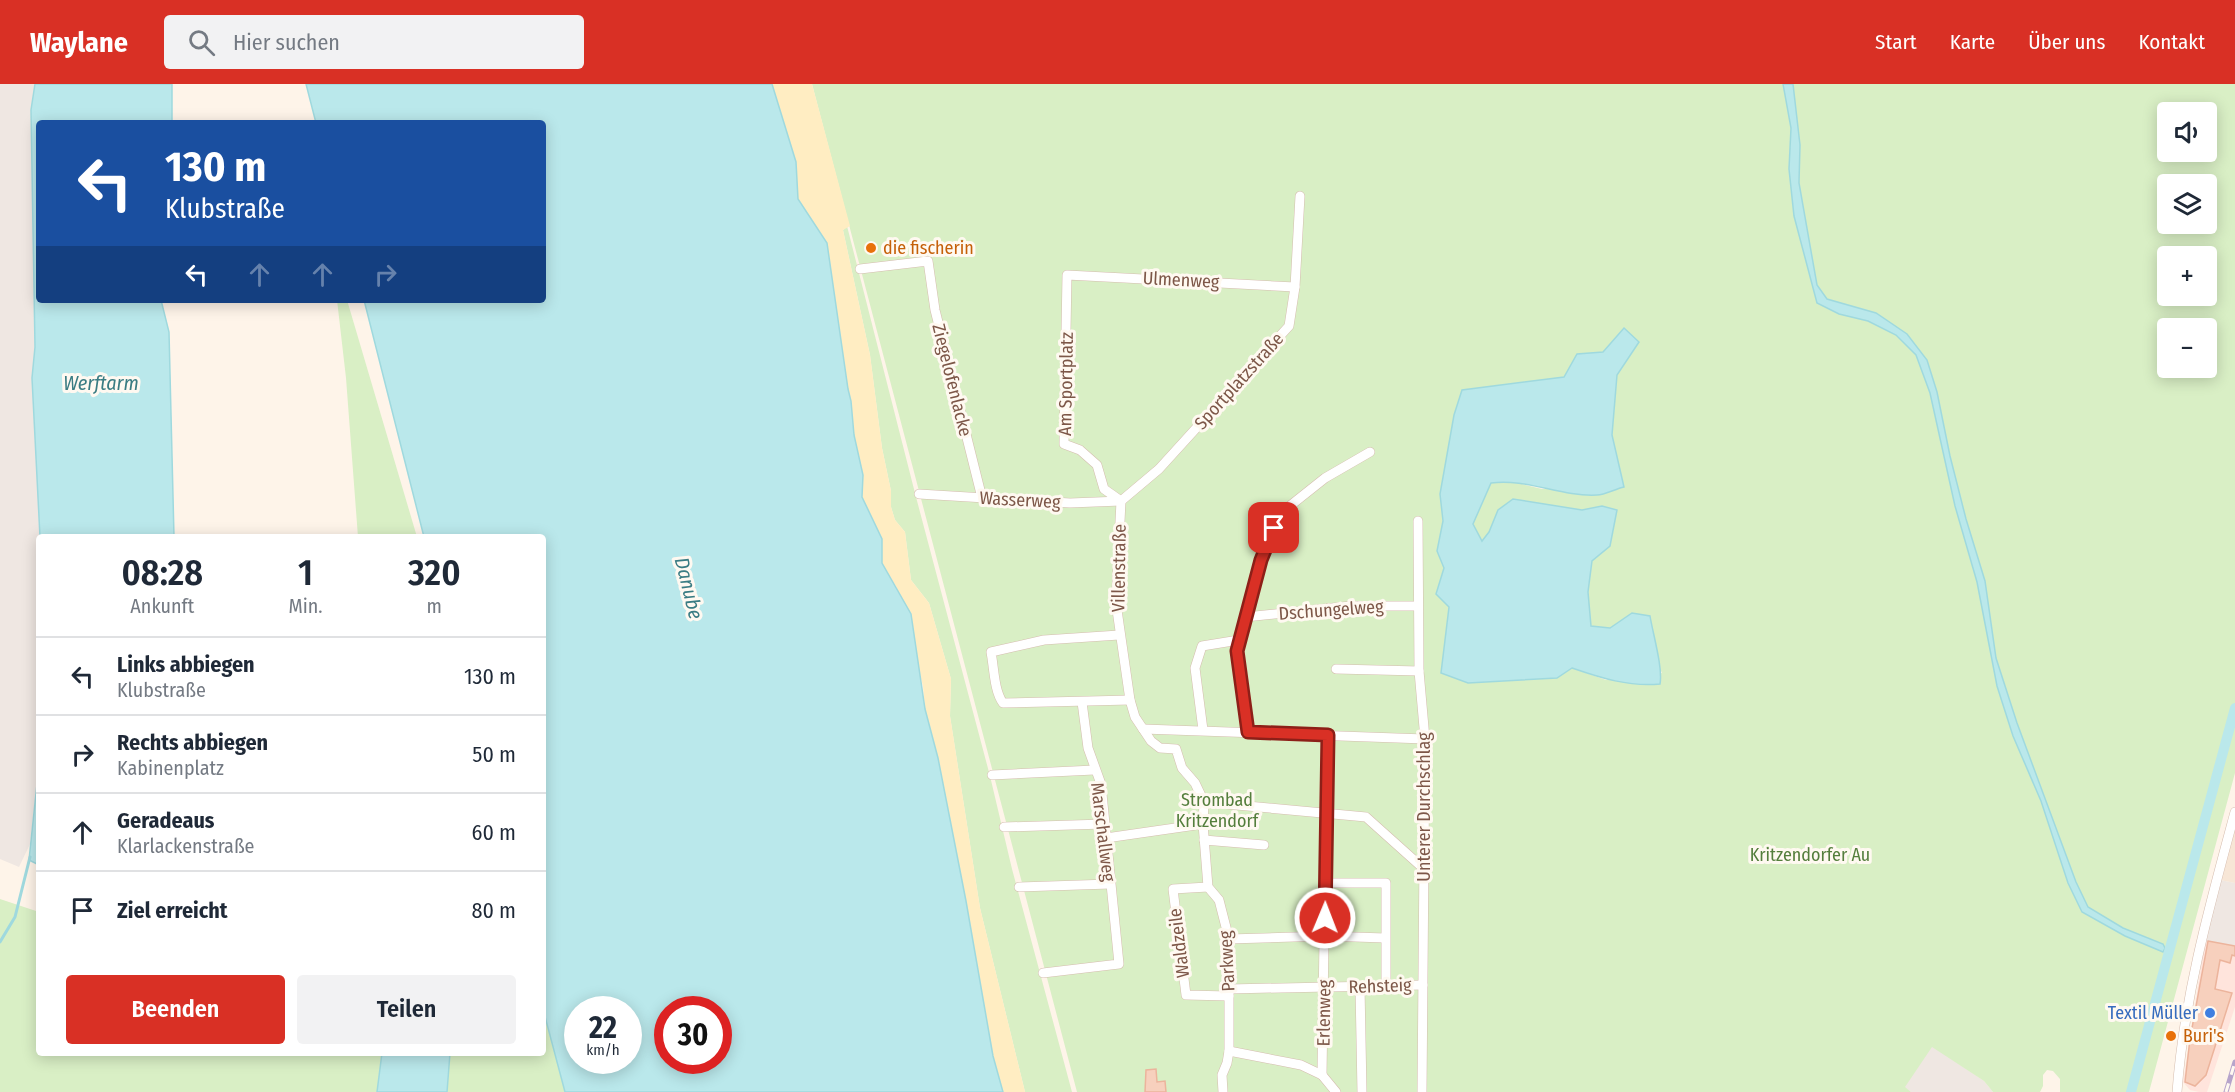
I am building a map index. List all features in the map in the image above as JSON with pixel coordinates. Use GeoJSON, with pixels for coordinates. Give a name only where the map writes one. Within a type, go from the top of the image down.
{"type":"FeatureCollection","features":[{"type":"Feature","properties":{"kind":"street","name":"Sportplatzstraße"},"geometry":{"type":"LineString","coordinates":[[1121,501],[1159,469],[1289,326],[1295,287],[1300,196]]}},
{"type":"Feature","properties":{"kind":"street","name":"Ziegelofenlacke"},"geometry":{"type":"LineString","coordinates":[[860,269],[928,261],[935,310],[982,498]]}},
{"type":"Feature","properties":{"kind":"street","name":"Ulmenweg"},"geometry":{"type":"LineString","coordinates":[[1067,274],[1295,287]]}},
{"type":"Feature","properties":{"kind":"street","name":"Am Sportplatz"},"geometry":{"type":"LineString","coordinates":[[1067,274],[1064,444],[1080,450],[1097,465],[1104,489],[1121,501]]}},
{"type":"Feature","properties":{"kind":"street"},"geometry":{"type":"LineString","coordinates":[[1248,732],[1237,651],[1261,560],[1281,513],[1325,478],[1370,452]]}},
{"type":"Feature","properties":{"kind":"street","name":"Wasserweg"},"geometry":{"type":"LineString","coordinates":[[919,494],[1070,504],[1121,501]]}},
{"type":"Feature","properties":{"kind":"street","name":"Villenstraße"},"geometry":{"type":"LineString","coordinates":[[1121,501],[1116,603],[1130,699],[1135,717],[1143,729]]}},
{"type":"Feature","properties":{"kind":"street","name":"Unterer Durchschlag"},"geometry":{"type":"LineString","coordinates":[[1418,521],[1419,671],[1425,739],[1422,1092]]}},
{"type":"Feature","properties":{"kind":"street","name":"Dschungelweg"},"geometry":{"type":"LineString","coordinates":[[1245,618],[1351,606],[1417,606]]}},
{"type":"Feature","properties":{"kind":"street"},"geometry":{"type":"LineString","coordinates":[[1119,634],[1044,640],[991,652],[1000,700],[1003,703],[1130,699]]}},
{"type":"Feature","properties":{"kind":"street"},"geometry":{"type":"LineString","coordinates":[[1203,730],[1195,668],[1202,646],[1239,640]]}},
{"type":"Feature","properties":{"kind":"street"},"geometry":{"type":"LineString","coordinates":[[1336,669],[1419,671]]}},
{"type":"Feature","properties":{"kind":"street","name":"Marschallweg"},"geometry":{"type":"LineString","coordinates":[[1043,973],[1119,964],[1101,784],[1094,770],[1088,748],[1082,702]]}},
{"type":"Feature","properties":{"kind":"street"},"geometry":{"type":"LineString","coordinates":[[1143,729],[1425,739]]}},
{"type":"Feature","properties":{"kind":"street"},"geometry":{"type":"LineString","coordinates":[[1143,729],[1151,741],[1160,748],[1176,749],[1182,768],[1195,783],[1204,802],[1366,818],[1424,869]]}},
{"type":"Feature","properties":{"kind":"street","name":"Erlenweg"},"geometry":{"type":"LineString","coordinates":[[1322,1075],[1328,735]]}},
{"type":"Feature","properties":{"kind":"street"},"geometry":{"type":"LineString","coordinates":[[992,775],[1094,770]]}},
{"type":"Feature","properties":{"kind":"street","name":"Parkweg"},"geometry":{"type":"LineString","coordinates":[[1204,802],[1203,824],[1208,887],[1219,900],[1228,939],[1228,1051],[1227,1064],[1222,1075],[1223,1092]]}},
{"type":"Feature","properties":{"kind":"street"},"geometry":{"type":"LineString","coordinates":[[2177,1092],[2193,973],[2206,916],[2235,812]]}},
{"type":"Feature","properties":{"kind":"street"},"geometry":{"type":"LineString","coordinates":[[1004,828],[1104,824]]}},
{"type":"Feature","properties":{"kind":"street"},"geometry":{"type":"LineString","coordinates":[[1106,838],[1203,824]]}},
{"type":"Feature","properties":{"kind":"street"},"geometry":{"type":"LineString","coordinates":[[1204,840],[1264,845]]}},
{"type":"Feature","properties":{"kind":"street"},"geometry":{"type":"LineString","coordinates":[[1325,883],[1386,883],[1386,986]]}},
{"type":"Feature","properties":{"kind":"street"},"geometry":{"type":"LineString","coordinates":[[1019,888],[1110,884]]}},
{"type":"Feature","properties":{"kind":"street","name":"Waldzeile"},"geometry":{"type":"LineString","coordinates":[[1186,995],[1173,889],[1208,887]]}},
{"type":"Feature","properties":{"kind":"street"},"geometry":{"type":"LineString","coordinates":[[1228,939],[1325,936],[1385,938]]}},
{"type":"Feature","properties":{"kind":"street","name":"Rehsteig"},"geometry":{"type":"LineString","coordinates":[[1186,995],[1325,987],[1424,985]]}},
{"type":"Feature","properties":{"kind":"street"},"geometry":{"type":"LineString","coordinates":[[1360,987],[1362,1092]]}},
{"type":"Feature","properties":{"kind":"street"},"geometry":{"type":"LineString","coordinates":[[1228,1051],[1300,1065],[1322,1075],[1336,1092]]}},
{"type":"Feature","properties":{"kind":"shaded area"},"geometry":{"type":"Polygon","coordinates":[[[0,84],[35,84],[31,110],[35,347],[32,378],[40,534],[36,534],[36,791],[30,844],[19,867],[0,859],[0,84]]]}},
{"type":"Feature","properties":{"kind":"shaded area"},"geometry":{"type":"Polygon","coordinates":[[[2235,827],[2235,883],[2220,880],[2235,827]]]}},
{"type":"Feature","properties":{"kind":"shaded area"},"geometry":{"type":"Polygon","coordinates":[[[2220,880],[2235,883],[2235,946],[2205,941],[2220,880]]]}},
{"type":"Feature","properties":{"kind":"shaded area","name":"Textil Müller"},"geometry":{"type":"Polygon","coordinates":[[[2205,941],[2235,946],[2235,1007],[2207,1092],[2199,1092],[2190,1090],[2183,1082],[2205,941]]]}},
{"type":"Feature","properties":{"kind":"shaded area"},"geometry":{"type":"Polygon","coordinates":[[[1932,1046],[1984,1081],[1993,1092],[1911,1092],[1904,1087],[1932,1046]]]}},
{"type":"Feature","properties":{"kind":"green space","name":"Kritzendorfer Au"},"geometry":{"type":"Polygon","coordinates":[[[812,84],[1783,84],[1791,128],[1789,169],[1794,216],[1817,302],[1839,314],[1868,321],[1896,335],[1916,355],[1930,393],[1955,506],[1977,582],[1997,686],[2013,736],[2041,801],[2068,883],[2082,912],[2125,936],[2163,944],[2123,928],[2088,907],[2076,882],[2017,723],[1996,658],[1985,581],[1966,519],[1937,392],[1927,360],[1876,313],[1827,299],[1817,285],[1799,183],[1800,145],[1793,84],[2235,84],[2235,773],[2149,1092],[2060,1092],[2060,1079],[2053,1071],[2047,1070],[2043,1075],[2043,1086],[2040,1092],[1993,1092],[1984,1081],[1932,1047],[1905,1087],[1911,1092],[1426,1092],[1423,738],[1419,1092],[1077,1092],[812,84]],[[1624,328],[1603,352],[1577,354],[1564,377],[1462,390],[1440,494],[1443,521],[1437,551],[1444,568],[1436,594],[1449,607],[1441,673],[1468,683],[1557,678],[1572,668],[1606,680],[1662,673],[1632,613],[1610,628],[1591,627],[1588,592],[1592,561],[1610,546],[1602,506],[1582,510],[1513,499],[1498,510],[1482,542],[1473,524],[1491,483],[1509,481],[1542,489],[1623,487],[1612,435],[1617,375],[1639,342],[1624,328]]]}},
{"type":"Feature","properties":{"kind":"green space"},"geometry":{"type":"Polygon","coordinates":[[[847,226],[990,776],[1012,869],[1072,1092],[1025,1092],[980,908],[950,716],[951,679],[929,603],[911,580],[905,532],[895,520],[891,507],[891,491],[882,448],[870,355],[843,230],[847,226]]]}},
{"type":"Feature","properties":{"kind":"green space"},"geometry":{"type":"Polygon","coordinates":[[[337,303],[348,303],[416,534],[358,534],[346,378],[337,303]]]}},
{"type":"Feature","properties":{"kind":"green space"},"geometry":{"type":"Polygon","coordinates":[[[0,899],[36,911],[36,1056],[382,1056],[377,1092],[0,1092],[0,899]]]}},
{"type":"Feature","properties":{"kind":"green space"},"geometry":{"type":"Polygon","coordinates":[[[546,1020],[565,1092],[447,1092],[450,1056],[546,1056],[546,1020]]]}},
{"type":"Feature","properties":{"kind":"sand"},"geometry":{"type":"Polygon","coordinates":[[[772,84],[812,84],[850,226],[843,230],[870,355],[882,448],[891,491],[891,507],[895,520],[905,532],[911,580],[929,603],[951,679],[950,716],[980,908],[1025,1092],[1003,1092],[993,1056],[938,758],[925,709],[923,686],[897,588],[882,563],[882,539],[862,497],[863,475],[854,435],[827,243],[798,199],[796,162],[772,84]]]}},
{"type":"Feature","properties":{"kind":"water","name":"Werftarm"},"geometry":{"type":"Polygon","coordinates":[[[35,84],[172,84],[172,120],[36,120],[36,303],[162,303],[169,332],[174,534],[40,534],[32,378],[35,347],[31,110],[35,84]]]}},
{"type":"Feature","properties":{"kind":"water","name":"Danube"},"geometry":{"type":"Polygon","coordinates":[[[306,84],[772,84],[796,162],[798,199],[827,243],[854,435],[863,475],[862,497],[882,539],[882,563],[911,614],[925,709],[938,758],[993,1056],[1003,1092],[565,1092],[546,1020],[546,534],[423,534],[365,303],[546,303],[546,120],[315,120],[306,84]]]}},
{"type":"Feature","properties":{"kind":"water"},"geometry":{"type":"Polygon","coordinates":[[[1783,84],[1793,84],[1800,145],[1799,183],[1817,285],[1827,299],[1876,313],[1907,334],[1927,360],[1937,392],[1966,519],[1985,581],[1996,658],[2017,723],[2076,882],[2088,907],[2123,928],[2163,944],[2165,948],[2163,952],[2125,936],[2082,912],[2068,883],[2041,801],[2013,736],[1997,686],[1977,582],[1955,506],[1930,393],[1916,355],[1896,335],[1868,321],[1839,314],[1817,303],[1794,216],[1789,169],[1791,128],[1783,84]]]}},
{"type":"Feature","properties":{"kind":"water"},"geometry":{"type":"Polygon","coordinates":[[[1624,328],[1639,342],[1617,375],[1612,435],[1624,487],[1600,495],[1584,495],[1517,483],[1491,483],[1473,524],[1482,541],[1489,532],[1498,510],[1513,499],[1582,510],[1602,506],[1617,510],[1610,546],[1592,561],[1588,592],[1591,626],[1610,628],[1632,613],[1650,616],[1659,660],[1660,684],[1626,683],[1572,668],[1557,678],[1468,683],[1441,673],[1449,607],[1436,594],[1444,568],[1437,551],[1443,521],[1440,494],[1454,415],[1462,390],[1564,377],[1577,354],[1603,352],[1624,328]]]}},
{"type":"Feature","properties":{"kind":"water"},"geometry":{"type":"Polygon","coordinates":[[[36,794],[36,864],[29,860],[36,794]]]}},
{"type":"Feature","properties":{"kind":"water"},"geometry":{"type":"Polygon","coordinates":[[[382,1056],[450,1056],[447,1092],[377,1092],[382,1056]]]}},
{"type":"Feature","properties":{"kind":"building","name":"Textil Müller"},"geometry":{"type":"Polygon","coordinates":[[[2208,941],[2235,946],[2235,956],[2232,955],[2230,963],[2220,960],[2215,989],[2232,993],[2206,1075],[2195,1086],[2185,1082],[2190,1039],[2208,941]]]}},
{"type":"Feature","properties":{"kind":"building"},"geometry":{"type":"Polygon","coordinates":[[[1156,1069],[1157,1082],[1165,1081],[1166,1092],[1145,1092],[1146,1070],[1156,1069]]]}},
{"type":"Feature","properties":{"kind":"waterway"},"geometry":{"type":"LineString","coordinates":[[2131,1092],[2235,708]]}},
{"type":"Feature","properties":{"kind":"waterway"},"geometry":{"type":"LineString","coordinates":[[0,942],[15,917],[30,857]]}},
{"type":"Feature","properties":{"kind":"railway"},"geometry":{"type":"LineString","coordinates":[[2226,1092],[2235,1062]]}},
{"type":"Feature","properties":{"kind":"place","name":"die fischerin"},"geometry":{"type":"Point","coordinates":[871,248]}},
{"type":"Feature","properties":{"kind":"place","name":"Textil Müller"},"geometry":{"type":"Point","coordinates":[2210,1013]}},
{"type":"Feature","properties":{"kind":"place","name":"Buri's"},"geometry":{"type":"Point","coordinates":[2171,1036]}},
{"type":"Feature","properties":{"kind":"route"},"geometry":{"type":"LineString","coordinates":[[1274,528],[1261,560],[1237,651],[1248,732],[1328,735],[1325,918]]}},
{"type":"Feature","properties":{"kind":"park label","name":"Strombad Kritzendorf"},"geometry":{"type":"Point","coordinates":[1217,810]}}]}
